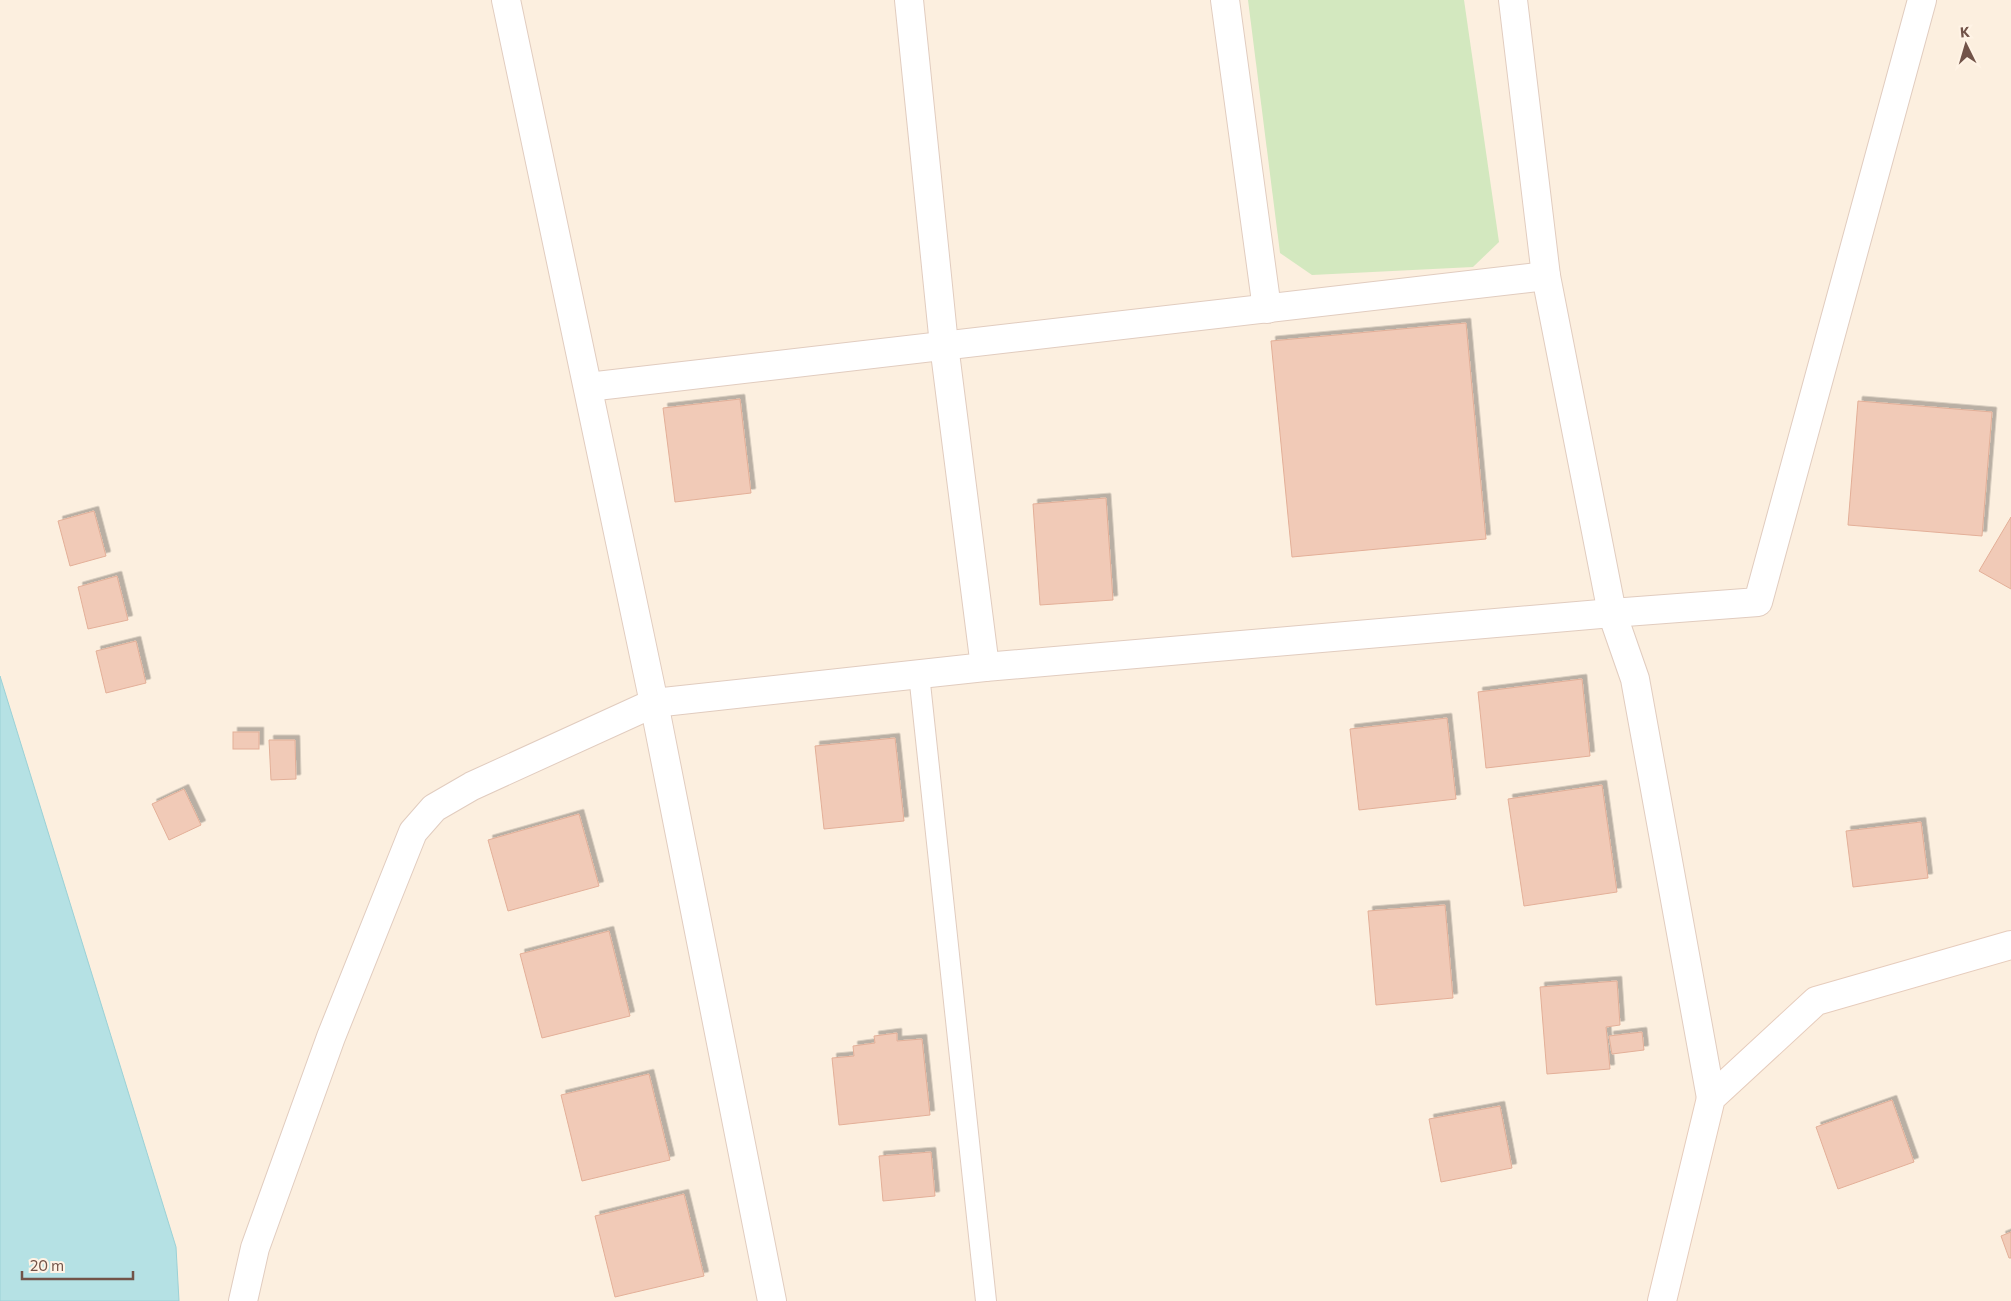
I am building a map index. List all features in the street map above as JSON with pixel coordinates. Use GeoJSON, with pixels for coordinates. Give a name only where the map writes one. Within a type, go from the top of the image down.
{"type":"FeatureCollection","features":[{"type":"Feature","properties":{"kind":"street"},"geometry":{"type":"LineString","coordinates":[[506,0],[654,702],[772,1301]]}},
{"type":"Feature","properties":{"kind":"street"},"geometry":{"type":"LineString","coordinates":[[909,0],[944,345],[985,667]]}},
{"type":"Feature","properties":{"kind":"street"},"geometry":{"type":"LineString","coordinates":[[1225,0],[1267,309]]}},
{"type":"Feature","properties":{"kind":"street"},"geometry":{"type":"LineString","coordinates":[[1513,0],[1546,276],[1612,613],[1635,679],[1711,1098],[1662,1301]]}},
{"type":"Feature","properties":{"kind":"street"},"geometry":{"type":"LineString","coordinates":[[243,1301],[255,1248],[328,1046],[413,832],[434,808],[472,786],[654,702],[985,667],[1758,602],[1922,0]]}},
{"type":"Feature","properties":{"kind":"street"},"geometry":{"type":"LineString","coordinates":[[588,387],[1546,276]]}},
{"type":"Feature","properties":{"kind":"street"},"geometry":{"type":"LineString","coordinates":[[1711,1098],[1816,1001],[2011,945]]}},
{"type":"Feature","properties":{"kind":"lane"},"geometry":{"type":"LineString","coordinates":[[919,674],[986,1301]]}},
{"type":"Feature","properties":{"kind":"green space"},"geometry":{"type":"Polygon","coordinates":[[[1248,0],[1464,0],[1499,242],[1473,267],[1312,275],[1280,253],[1248,0]]]}},
{"type":"Feature","properties":{"kind":"water"},"geometry":{"type":"Polygon","coordinates":[[[0,676],[176,1247],[179,1301],[0,1301],[0,676]]]}},
{"type":"Feature","properties":{"kind":"building"},"geometry":{"type":"Polygon","coordinates":[[[1466,323],[1486,539],[1292,557],[1271,341],[1466,323]]]}},
{"type":"Feature","properties":{"kind":"building"},"geometry":{"type":"Polygon","coordinates":[[[740,399],[751,493],[675,502],[663,408],[740,399]]]}},
{"type":"Feature","properties":{"kind":"building"},"geometry":{"type":"Polygon","coordinates":[[[1858,401],[1992,412],[1982,536],[1848,525],[1858,401]]]}},
{"type":"Feature","properties":{"kind":"building"},"geometry":{"type":"Polygon","coordinates":[[[1106,498],[1113,600],[1040,605],[1033,504],[1106,498]]]}},
{"type":"Feature","properties":{"kind":"building"},"geometry":{"type":"Polygon","coordinates":[[[94,511],[106,556],[70,566],[58,521],[94,511]]]}},
{"type":"Feature","properties":{"kind":"building"},"geometry":{"type":"Polygon","coordinates":[[[2011,517],[2011,589],[1979,571],[2011,517]]]}},
{"type":"Feature","properties":{"kind":"building"},"geometry":{"type":"Polygon","coordinates":[[[117,576],[128,620],[88,629],[78,587],[117,576]]]}},
{"type":"Feature","properties":{"kind":"building"},"geometry":{"type":"Polygon","coordinates":[[[136,641],[146,683],[106,693],[96,651],[136,641]]]}},
{"type":"Feature","properties":{"kind":"building"},"geometry":{"type":"Polygon","coordinates":[[[1582,679],[1590,756],[1486,768],[1478,692],[1582,679]]]}},
{"type":"Feature","properties":{"kind":"building"},"geometry":{"type":"Polygon","coordinates":[[[1447,718],[1456,799],[1359,810],[1350,729],[1447,718]]]}},
{"type":"Feature","properties":{"kind":"building"},"geometry":{"type":"Polygon","coordinates":[[[233,732],[259,732],[259,749],[233,749],[233,732]]]}},
{"type":"Feature","properties":{"kind":"building"},"geometry":{"type":"Polygon","coordinates":[[[895,738],[904,821],[824,829],[815,746],[895,738]]]}},
{"type":"Feature","properties":{"kind":"building"},"geometry":{"type":"Polygon","coordinates":[[[269,740],[295,740],[296,779],[271,780],[269,740]]]}},
{"type":"Feature","properties":{"kind":"building"},"geometry":{"type":"Polygon","coordinates":[[[1602,785],[1617,892],[1524,906],[1508,799],[1602,785]]]}},
{"type":"Feature","properties":{"kind":"building"},"geometry":{"type":"Polygon","coordinates":[[[184,789],[201,825],[169,840],[152,804],[184,789]]]}},
{"type":"Feature","properties":{"kind":"building"},"geometry":{"type":"Polygon","coordinates":[[[579,814],[599,886],[508,911],[488,840],[579,814]]]}},
{"type":"Feature","properties":{"kind":"building"},"geometry":{"type":"Polygon","coordinates":[[[1921,822],[1928,878],[1853,887],[1846,831],[1921,822]]]}},
{"type":"Feature","properties":{"kind":"building"},"geometry":{"type":"Polygon","coordinates":[[[1445,905],[1453,998],[1376,1005],[1368,911],[1445,905]]]}},
{"type":"Feature","properties":{"kind":"building"},"geometry":{"type":"Polygon","coordinates":[[[609,931],[630,1016],[542,1038],[520,954],[609,931]]]}},
{"type":"Feature","properties":{"kind":"building"},"geometry":{"type":"Polygon","coordinates":[[[1617,981],[1620,1025],[1606,1027],[1610,1069],[1547,1074],[1540,987],[1617,981]]]}},
{"type":"Feature","properties":{"kind":"building"},"geometry":{"type":"Polygon","coordinates":[[[1642,1032],[1644,1050],[1612,1054],[1609,1036],[1642,1032]]]}},
{"type":"Feature","properties":{"kind":"building"},"geometry":{"type":"Polygon","coordinates":[[[897,1033],[897,1041],[922,1039],[930,1115],[839,1125],[832,1058],[854,1056],[853,1046],[875,1043],[874,1036],[897,1033]]]}},
{"type":"Feature","properties":{"kind":"building"},"geometry":{"type":"Polygon","coordinates":[[[649,1074],[670,1160],[582,1181],[561,1095],[649,1074]]]}},
{"type":"Feature","properties":{"kind":"building"},"geometry":{"type":"Polygon","coordinates":[[[1892,1100],[1914,1162],[1838,1189],[1816,1127],[1892,1100]]]}},
{"type":"Feature","properties":{"kind":"building"},"geometry":{"type":"Polygon","coordinates":[[[1500,1106],[1512,1168],[1441,1182],[1429,1119],[1500,1106]]]}},
{"type":"Feature","properties":{"kind":"building"},"geometry":{"type":"Polygon","coordinates":[[[931,1152],[935,1196],[883,1201],[879,1156],[931,1152]]]}},
{"type":"Feature","properties":{"kind":"building"},"geometry":{"type":"Polygon","coordinates":[[[684,1194],[704,1276],[615,1297],[595,1216],[684,1194]]]}},
{"type":"Feature","properties":{"kind":"building"},"geometry":{"type":"Polygon","coordinates":[[[2011,1232],[2011,1258],[2009,1258],[2001,1236],[2011,1232]]]}}]}
